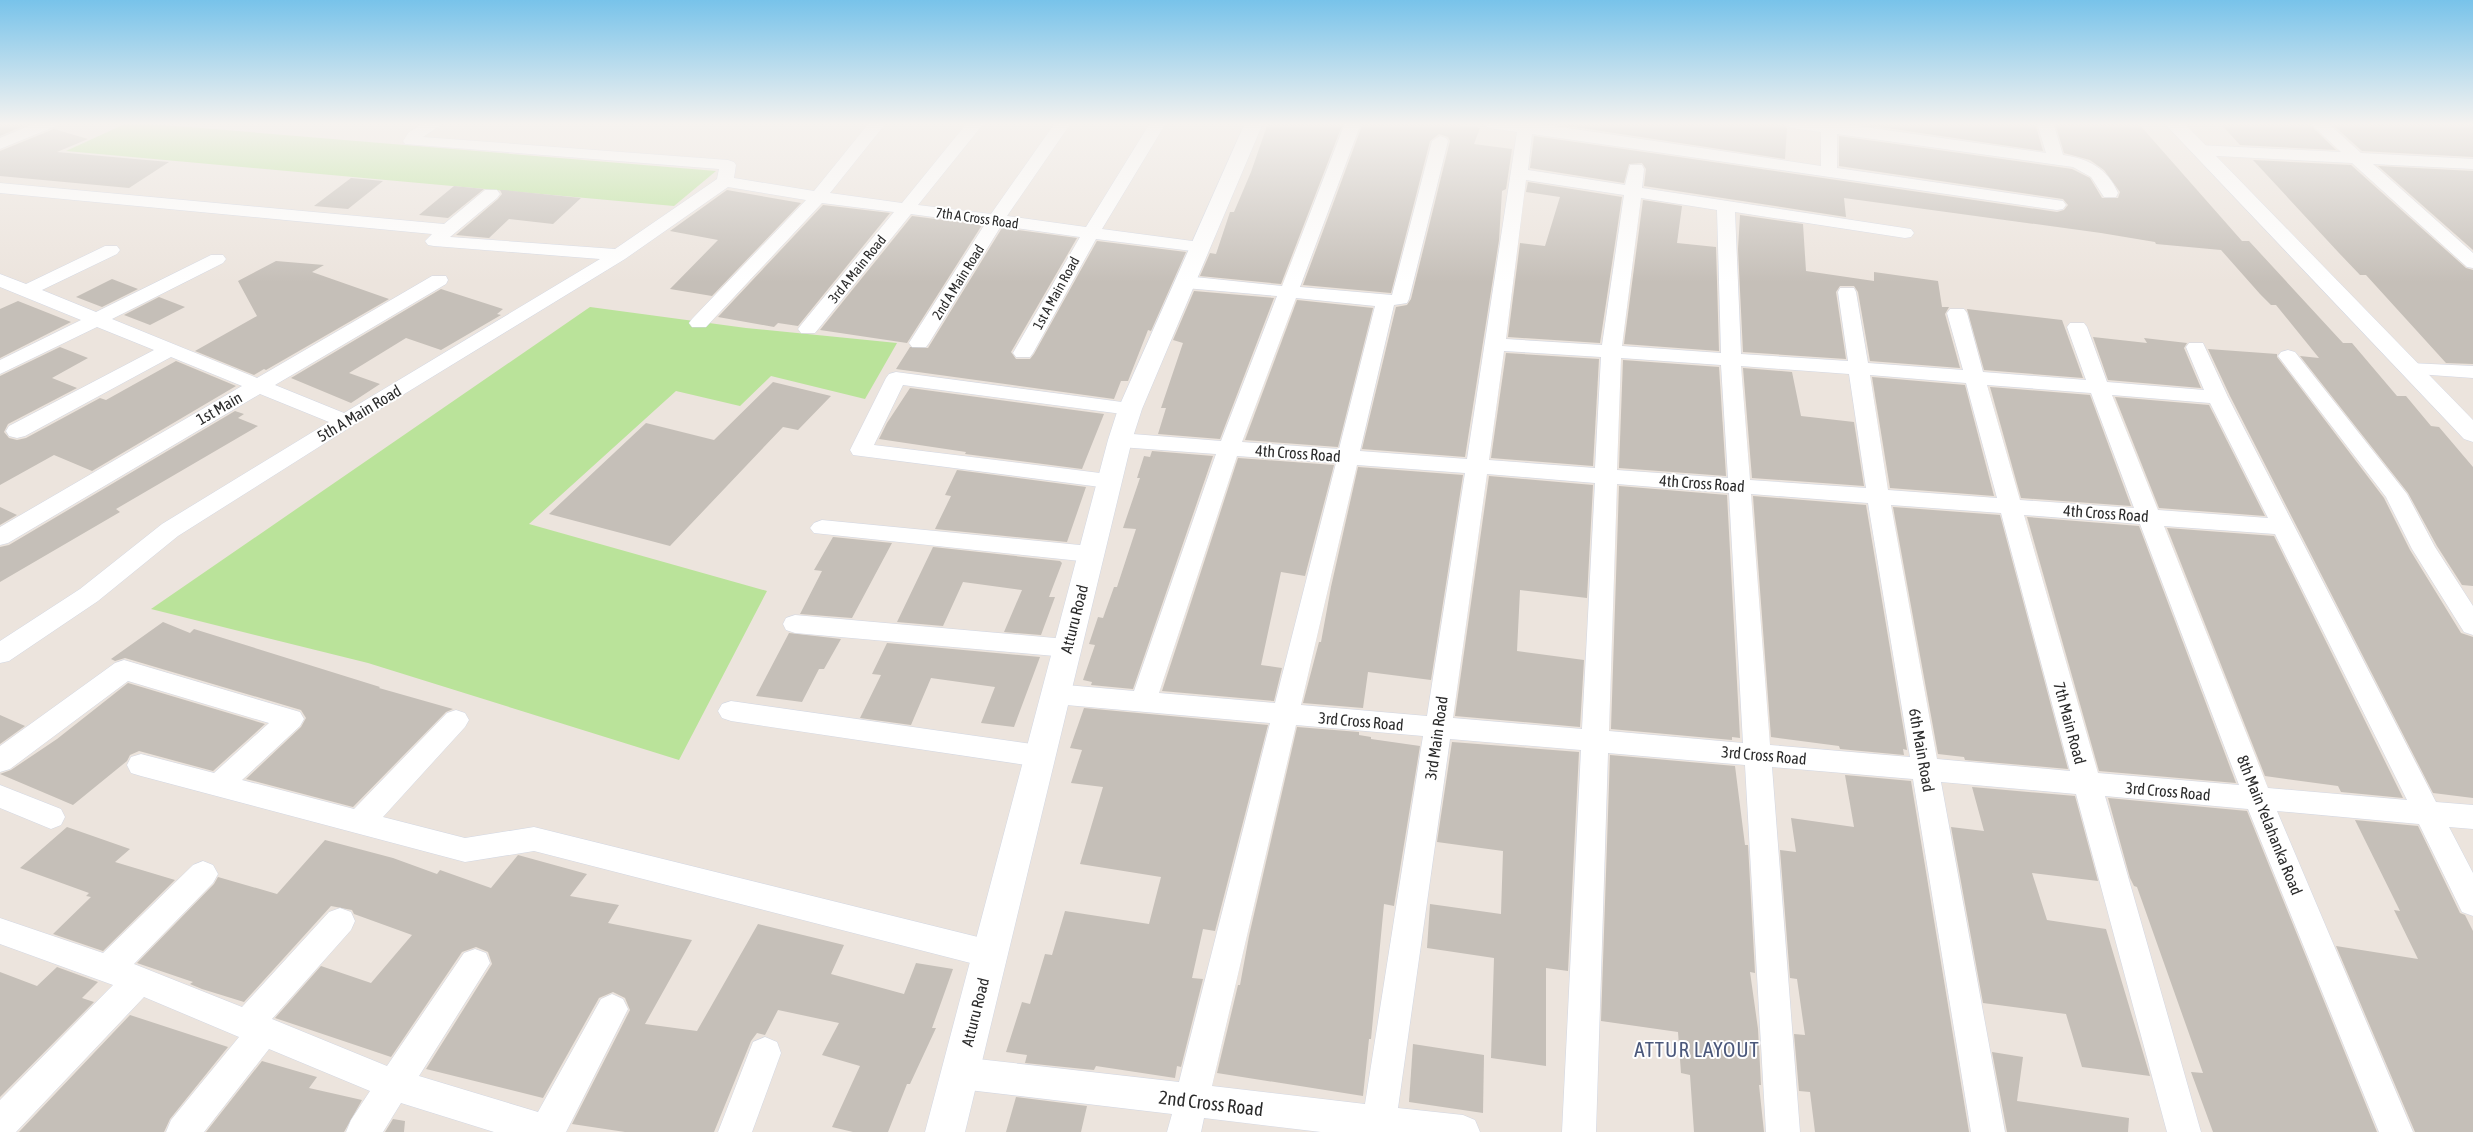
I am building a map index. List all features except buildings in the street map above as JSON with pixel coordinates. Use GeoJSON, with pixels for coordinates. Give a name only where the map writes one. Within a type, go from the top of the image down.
{"type":"FeatureCollection","features":[{"type":"Feature","properties":{"kind":"street"},"geometry":{"type":"LineString","coordinates":[[725,181],[726,176]]}},
{"type":"Feature","properties":{"kind":"street"},"geometry":{"type":"LineString","coordinates":[[699,323],[818,197],[835,176]]}},
{"type":"Feature","properties":{"kind":"street","name":"3rd A Main Road"},"geometry":{"type":"LineString","coordinates":[[808,329],[932,176]]}},
{"type":"Feature","properties":{"kind":"street","name":"2nd A Main Road"},"geometry":{"type":"LineString","coordinates":[[919,343],[996,220],[1027,176]]}},
{"type":"Feature","properties":{"kind":"street","name":"1st A Main Road"},"geometry":{"type":"LineString","coordinates":[[1023,353],[1090,234],[1126,176]]}},
{"type":"Feature","properties":{"kind":"street","name":"Atturu Road"},"geometry":{"type":"LineString","coordinates":[[945,1132],[1108,481],[1120,440],[1130,409],[1231,176]]}},
{"type":"Feature","properties":{"kind":"street"},"geometry":{"type":"LineString","coordinates":[[1144,702],[1229,448],[1333,176]]}},
{"type":"Feature","properties":{"kind":"street"},"geometry":{"type":"LineString","coordinates":[[1185,282],[1386,302],[1400,299],[1431,176]]}},
{"type":"Feature","properties":{"kind":"street","name":"3rd Main Road"},"geometry":{"type":"LineString","coordinates":[[1378,1127],[1495,344],[1518,176]]}},
{"type":"Feature","properties":{"kind":"street"},"geometry":{"type":"LineString","coordinates":[[1530,176],[1905,233]]}},
{"type":"Feature","properties":{"kind":"street"},"geometry":{"type":"LineString","coordinates":[[1579,1132],[1611,352],[1635,176]]}},
{"type":"Feature","properties":{"kind":"street"},"geometry":{"type":"LineString","coordinates":[[1855,176],[2057,205]]}},
{"type":"Feature","properties":{"kind":"street"},"geometry":{"type":"LineString","coordinates":[[2099,176],[2105,181],[2110,193]]}},
{"type":"Feature","properties":{"kind":"street"},"geometry":{"type":"LineString","coordinates":[[2224,176],[2473,434]]}},
{"type":"Feature","properties":{"kind":"street"},"geometry":{"type":"LineString","coordinates":[[2374,176],[2473,263]]}},
{"type":"Feature","properties":{"kind":"street","name":"7th A Cross Road"},"geometry":{"type":"LineString","coordinates":[[725,181],[818,197],[1200,247]]}},
{"type":"Feature","properties":{"kind":"street","name":"5th A Main Road"},"geometry":{"type":"LineString","coordinates":[[0,654],[89,595],[170,530],[345,421],[619,255],[725,181]]}},
{"type":"Feature","properties":{"kind":"street"},"geometry":{"type":"LineString","coordinates":[[0,188],[448,230]]}},
{"type":"Feature","properties":{"kind":"street"},"geometry":{"type":"LineString","coordinates":[[491,194],[434,241],[619,255]]}},
{"type":"Feature","properties":{"kind":"street"},"geometry":{"type":"LineString","coordinates":[[1726,206],[1731,361],[1783,1132]]}},
{"type":"Feature","properties":{"kind":"street"},"geometry":{"type":"LineString","coordinates":[[0,297],[22,290],[111,250]]}},
{"type":"Feature","properties":{"kind":"street"},"geometry":{"type":"LineString","coordinates":[[0,368],[217,259]]}},
{"type":"Feature","properties":{"kind":"street"},"geometry":{"type":"LineString","coordinates":[[0,280],[345,421]]}},
{"type":"Feature","properties":{"kind":"street","name":"1st Main"},"geometry":{"type":"LineString","coordinates":[[0,537],[439,280]]}},
{"type":"Feature","properties":{"kind":"street","name":"6th Main Road"},"geometry":{"type":"LineString","coordinates":[[1847,292],[1857,368],[1878,496],[1988,1132]]}},
{"type":"Feature","properties":{"kind":"street"},"geometry":{"type":"LineString","coordinates":[[1184,1132],[1386,302]]}},
{"type":"Feature","properties":{"kind":"street","name":"7th Main Road"},"geometry":{"type":"LineString","coordinates":[[1957,313],[2184,1132]]}},
{"type":"Feature","properties":{"kind":"street","name":"8th Main Yelahanka Road"},"geometry":{"type":"LineString","coordinates":[[2077,327],[2258,799],[2396,1132]]}},
{"type":"Feature","properties":{"kind":"street"},"geometry":{"type":"LineString","coordinates":[[1495,344],[1857,368],[1976,380],[2218,397]]}},
{"type":"Feature","properties":{"kind":"street"},"geometry":{"type":"LineString","coordinates":[[2196,347],[2218,397],[2473,902]]}},
{"type":"Feature","properties":{"kind":"street"},"geometry":{"type":"LineString","coordinates":[[17,431],[170,350]]}},
{"type":"Feature","properties":{"kind":"street"},"geometry":{"type":"LineString","coordinates":[[2288,356],[2396,494],[2424,550],[2473,626]]}},
{"type":"Feature","properties":{"kind":"street"},"geometry":{"type":"LineString","coordinates":[[2410,369],[2473,372]]}},
{"type":"Feature","properties":{"kind":"street"},"geometry":{"type":"LineString","coordinates":[[1108,481],[860,450],[896,378],[1130,409]]}},
{"type":"Feature","properties":{"kind":"street","name":"4th Cross Road"},"geometry":{"type":"LineString","coordinates":[[1120,440],[2284,527]]}},
{"type":"Feature","properties":{"kind":"street"},"geometry":{"type":"LineString","coordinates":[[822,528],[1090,554]]}},
{"type":"Feature","properties":{"kind":"street"},"geometry":{"type":"LineString","coordinates":[[795,624],[1066,648]]}},
{"type":"Feature","properties":{"kind":"street"},"geometry":{"type":"LineString","coordinates":[[0,761],[124,670],[291,719],[218,786]]}},
{"type":"Feature","properties":{"kind":"street","name":"3rd Cross Road"},"geometry":{"type":"LineString","coordinates":[[1055,694],[2473,817]]}},
{"type":"Feature","properties":{"kind":"street"},"geometry":{"type":"LineString","coordinates":[[731,711],[1039,756]]}},
{"type":"Feature","properties":{"kind":"street"},"geometry":{"type":"LineString","coordinates":[[359,823],[456,720]]}},
{"type":"Feature","properties":{"kind":"street"},"geometry":{"type":"LineString","coordinates":[[141,765],[465,850],[480,850],[521,839],[534,840],[990,954]]}},
{"type":"Feature","properties":{"kind":"street"},"geometry":{"type":"LineString","coordinates":[[0,796],[50,817]]}},
{"type":"Feature","properties":{"kind":"street"},"geometry":{"type":"LineString","coordinates":[[108,969],[203,874]]}},
{"type":"Feature","properties":{"kind":"street"},"geometry":{"type":"LineString","coordinates":[[183,1132],[256,1028],[340,921]]}},
{"type":"Feature","properties":{"kind":"street"},"geometry":{"type":"LineString","coordinates":[[0,932],[139,980],[394,1084],[547,1132],[612,1009]]}},
{"type":"Feature","properties":{"kind":"street"},"geometry":{"type":"LineString","coordinates":[[363,1132],[475,963]]}},
{"type":"Feature","properties":{"kind":"street"},"geometry":{"type":"LineString","coordinates":[[0,1124],[139,980]]}},
{"type":"Feature","properties":{"kind":"street"},"geometry":{"type":"LineString","coordinates":[[735,1132],[766,1054]]}},
{"type":"Feature","properties":{"kind":"street","name":"2nd Cross Road"},"geometry":{"type":"LineString","coordinates":[[960,1073],[1192,1100],[1378,1127],[1463,1132]]}},
{"type":"Feature","properties":{"kind":"green space"},"geometry":{"type":"Polygon","coordinates":[[[340,176],[710,176],[674,206],[340,176]]]}},
{"type":"Feature","properties":{"kind":"green space"},"geometry":{"type":"Polygon","coordinates":[[[590,307],[746,328],[897,343],[865,399],[771,376],[740,406],[676,391],[529,524],[767,591],[679,760],[368,663],[151,609],[590,307]]]}},
{"type":"Feature","properties":{"kind":"district","name":"ATTUR LAYOUT"},"geometry":{"type":"Point","coordinates":[1697,1050]}}]}
